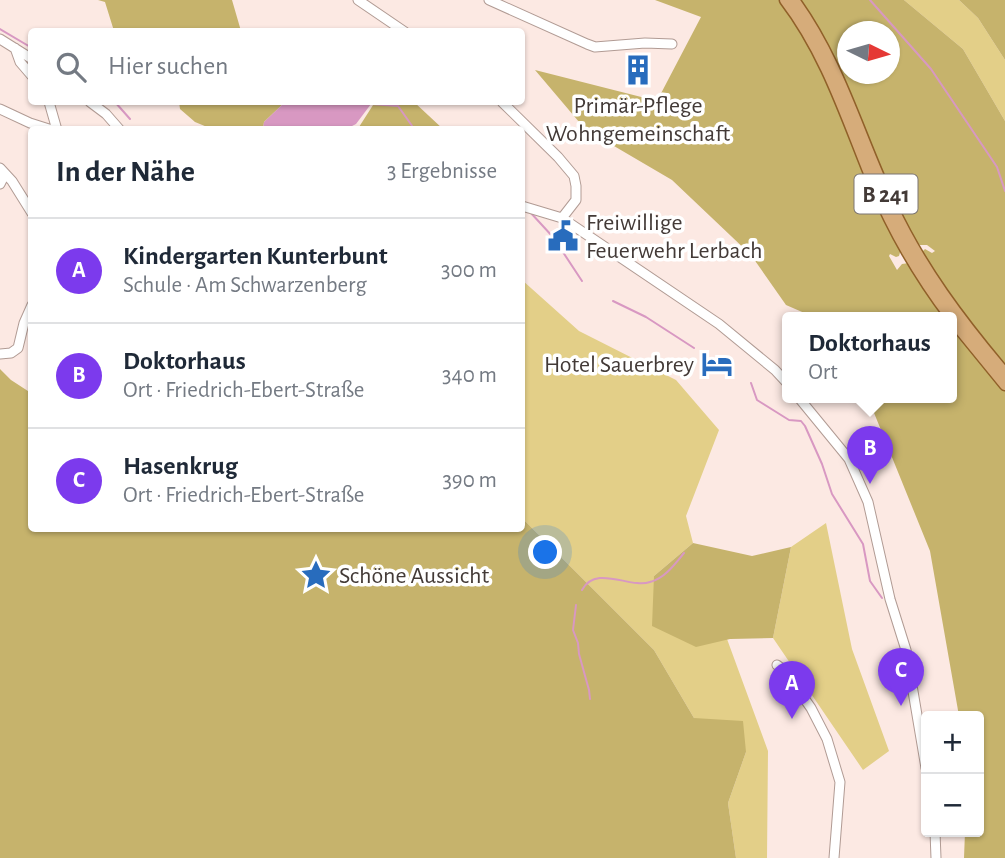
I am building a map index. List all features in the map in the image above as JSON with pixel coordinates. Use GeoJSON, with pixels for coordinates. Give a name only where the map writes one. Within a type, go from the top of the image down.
{"type":"FeatureCollection","features":[{"type":"Feature","properties":{"kind":"main road","name":"B 241"},"geometry":{"type":"LineString","coordinates":[[785,0],[808,33],[827,68],[895,230],[946,312]]}},
{"type":"Feature","properties":{"kind":"main road","name":"B 241"},"geometry":{"type":"LineString","coordinates":[[794,0],[834,65],[880,180],[915,250],[955,312]]}},
{"type":"Feature","properties":{"kind":"main road","name":"B 241"},"geometry":{"type":"LineString","coordinates":[[957,314],[1005,373]]}},
{"type":"Feature","properties":{"kind":"main road","name":"B 241"},"geometry":{"type":"LineString","coordinates":[[957,326],[1005,385]]}},
{"type":"Feature","properties":{"kind":"street"},"geometry":{"type":"LineString","coordinates":[[362,0],[400,28]]}},
{"type":"Feature","properties":{"kind":"street"},"geometry":{"type":"LineString","coordinates":[[489,0],[595,47],[672,44]]}},
{"type":"Feature","properties":{"kind":"street"},"geometry":{"type":"LineString","coordinates":[[0,39],[28,56]]}},
{"type":"Feature","properties":{"kind":"street"},"geometry":{"type":"LineString","coordinates":[[15,48],[20,62],[28,71]]}},
{"type":"Feature","properties":{"kind":"street"},"geometry":{"type":"LineString","coordinates":[[50,105],[54,126]]}},
{"type":"Feature","properties":{"kind":"street"},"geometry":{"type":"LineString","coordinates":[[94,105],[116,126]]}},
{"type":"Feature","properties":{"kind":"street"},"geometry":{"type":"LineString","coordinates":[[505,105],[574,176],[576,200],[562,218]]}},
{"type":"Feature","properties":{"kind":"street"},"geometry":{"type":"LineString","coordinates":[[0,109],[41,126]]}},
{"type":"Feature","properties":{"kind":"street"},"geometry":{"type":"LineString","coordinates":[[0,184],[3,171]]}},
{"type":"Feature","properties":{"kind":"street"},"geometry":{"type":"LineString","coordinates":[[3,171],[28,207]]}},
{"type":"Feature","properties":{"kind":"street"},"geometry":{"type":"LineString","coordinates":[[525,207],[562,218],[719,324],[782,378]]}},
{"type":"Feature","properties":{"kind":"street"},"geometry":{"type":"LineString","coordinates":[[0,354],[11,353],[18,348],[28,314]]}},
{"type":"Feature","properties":{"kind":"street"},"geometry":{"type":"LineString","coordinates":[[803,403],[849,459],[868,502],[890,599],[906,650],[921,738]]}},
{"type":"Feature","properties":{"kind":"street"},"geometry":{"type":"LineString","coordinates":[[777,664],[811,708],[827,739],[840,782],[834,858]]}},
{"type":"Feature","properties":{"kind":"street"},"geometry":{"type":"LineString","coordinates":[[935,837],[936,858]]}},
{"type":"Feature","properties":{"kind":"shaded area"},"geometry":{"type":"Polygon","coordinates":[[[98,0],[232,0],[240,28],[113,28],[105,2],[98,0]]]}},
{"type":"Feature","properties":{"kind":"shaded area"},"geometry":{"type":"Polygon","coordinates":[[[655,0],[781,0],[815,53],[901,249],[899,256],[889,256],[897,270],[902,264],[909,263],[942,312],[802,312],[786,305],[751,255],[672,180],[585,129],[535,70],[657,101],[701,17],[655,0]]]}},
{"type":"Feature","properties":{"kind":"shaded area"},"geometry":{"type":"Polygon","coordinates":[[[799,0],[904,0],[963,49],[1005,121],[1005,367],[977,333],[922,254],[925,249],[932,253],[935,251],[927,245],[915,242],[839,84],[900,84],[900,21],[837,21],[837,79],[799,0]]]}},
{"type":"Feature","properties":{"kind":"shaded area"},"geometry":{"type":"Polygon","coordinates":[[[904,0],[959,0],[978,18],[1005,60],[1005,121],[963,49],[904,0]]]}},
{"type":"Feature","properties":{"kind":"shaded area"},"geometry":{"type":"Polygon","coordinates":[[[959,0],[1005,0],[1005,60],[978,18],[959,0]]]}},
{"type":"Feature","properties":{"kind":"shaded area"},"geometry":{"type":"Polygon","coordinates":[[[179,105],[282,105],[264,122],[264,126],[205,126],[195,122],[180,109],[179,105]]]}},
{"type":"Feature","properties":{"kind":"shaded area"},"geometry":{"type":"Polygon","coordinates":[[[282,105],[370,105],[352,126],[263,126],[264,122],[282,105]]]}},
{"type":"Feature","properties":{"kind":"shaded area"},"geometry":{"type":"Polygon","coordinates":[[[373,105],[417,105],[440,126],[360,126],[373,105]]]}},
{"type":"Feature","properties":{"kind":"shaded area"},"geometry":{"type":"Polygon","coordinates":[[[525,283],[579,331],[676,380],[719,430],[686,516],[693,543],[654,576],[727,639],[768,751],[767,858],[736,858],[728,803],[746,752],[694,718],[654,650],[525,521],[525,283]]]}},
{"type":"Feature","properties":{"kind":"shaded area"},"geometry":{"type":"Polygon","coordinates":[[[957,332],[1005,390],[1005,858],[964,858],[965,837],[984,837],[984,711],[958,711],[930,551],[870,403],[957,403],[957,332]]]}},
{"type":"Feature","properties":{"kind":"shaded area"},"geometry":{"type":"Polygon","coordinates":[[[0,369],[28,391],[28,532],[525,532],[525,521],[654,650],[694,718],[743,721],[746,752],[728,803],[736,858],[0,858],[0,369]]]}},
{"type":"Feature","properties":{"kind":"shaded area"},"geometry":{"type":"Polygon","coordinates":[[[826,523],[852,649],[889,751],[863,770],[773,638],[791,547],[826,523]]]}},
{"type":"Feature","properties":{"kind":"shaded area"},"geometry":{"type":"Polygon","coordinates":[[[693,543],[752,556],[791,547],[773,638],[730,639],[696,647],[652,626],[654,576],[693,543]]]}},
{"type":"Feature","properties":{"kind":"waterway"},"geometry":{"type":"LineString","coordinates":[[870,0],[931,69],[997,167],[1005,191]]}},
{"type":"Feature","properties":{"kind":"waterway"},"geometry":{"type":"LineString","coordinates":[[0,29],[28,46]]}},
{"type":"Feature","properties":{"kind":"waterway"},"geometry":{"type":"LineString","coordinates":[[118,105],[130,119]]}},
{"type":"Feature","properties":{"kind":"waterway"},"geometry":{"type":"LineString","coordinates":[[384,105],[398,106],[412,126]]}},
{"type":"Feature","properties":{"kind":"waterway"},"geometry":{"type":"LineString","coordinates":[[530,212],[553,237],[582,281]]}},
{"type":"Feature","properties":{"kind":"waterway"},"geometry":{"type":"LineString","coordinates":[[613,301],[646,317],[694,348]]}},
{"type":"Feature","properties":{"kind":"waterway"},"geometry":{"type":"LineString","coordinates":[[751,383],[757,400],[789,420],[801,421],[805,426],[832,494],[863,544],[870,581],[882,598]]}},
{"type":"Feature","properties":{"kind":"waterway"},"geometry":{"type":"LineString","coordinates":[[582,590],[588,582],[604,578],[633,583],[650,582],[669,570],[684,553]]}},
{"type":"Feature","properties":{"kind":"waterway"},"geometry":{"type":"LineString","coordinates":[[576,605],[573,630],[590,699]]}},
{"type":"Feature","properties":{"kind":"place","name":"Primär-Pflege Wohngemeinschaft"},"geometry":{"type":"Point","coordinates":[638,70]}},
{"type":"Feature","properties":{"kind":"place","name":"Freiwillige Feuerwehr Lerbach"},"geometry":{"type":"Point","coordinates":[563,236]}},
{"type":"Feature","properties":{"kind":"place","name":"Hotel Sauerbrey"},"geometry":{"type":"Point","coordinates":[717,364]}},
{"type":"Feature","properties":{"kind":"place","name":"Doktorhaus"},"geometry":{"type":"Point","coordinates":[870,484]}},
{"type":"Feature","properties":{"kind":"place","name":"Schöne Aussicht"},"geometry":{"type":"Point","coordinates":[316,575]}},
{"type":"Feature","properties":{"kind":"place","name":"Hasenkrug"},"geometry":{"type":"Point","coordinates":[901,706]}},
{"type":"Feature","properties":{"kind":"place","name":"Kindergarten Kunterbunt"},"geometry":{"type":"Point","coordinates":[792,719]}}]}
